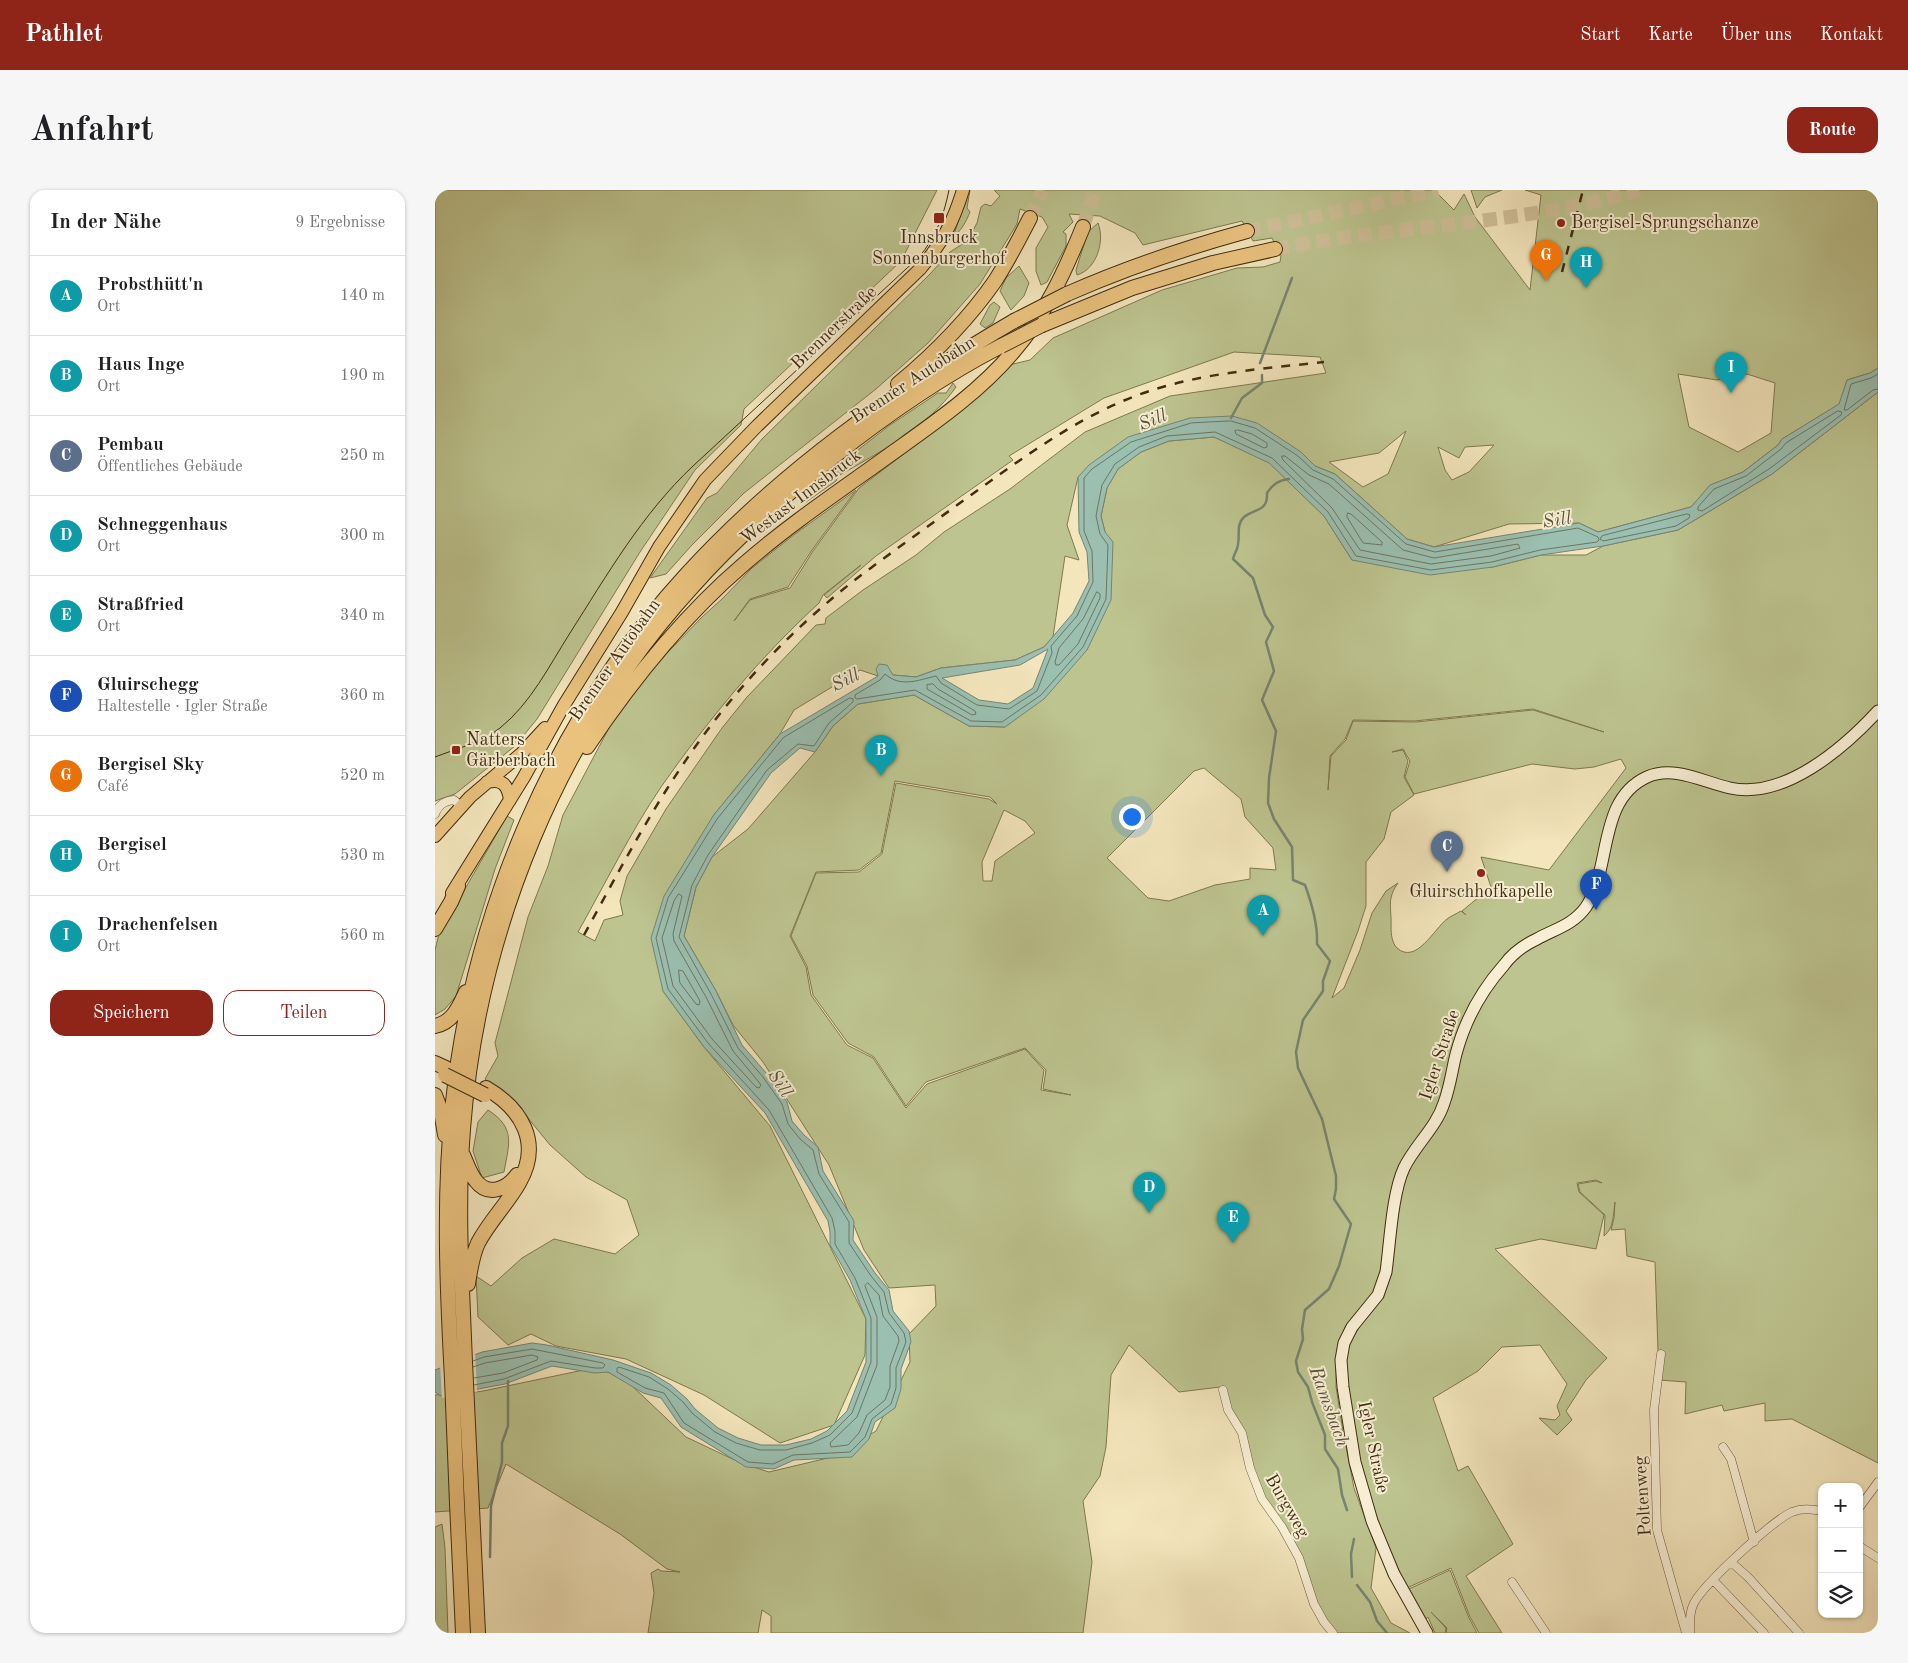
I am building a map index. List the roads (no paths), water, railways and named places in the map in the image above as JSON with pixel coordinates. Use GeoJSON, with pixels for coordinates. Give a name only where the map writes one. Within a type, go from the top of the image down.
{"type":"FeatureCollection","features":[{"type":"Feature","properties":{"kind":"highway","name":"Westast Innsbruck"},"geometry":{"type":"LineString","coordinates":[[822,450],[921,365],[947,338],[995,282],[1017,246],[1031,218]]}},
{"type":"Feature","properties":{"kind":"highway","name":"Westast Innsbruck"},"geometry":{"type":"LineString","coordinates":[[547,808],[619,700],[680,625],[710,595],[744,564],[817,506],[946,415],[979,387],[1013,352],[1036,321],[1057,285],[1083,227]]}},
{"type":"Feature","properties":{"kind":"highway","name":"Brenner Autobahn"},"geometry":{"type":"LineString","coordinates":[[463,1633],[447,1258],[455,1152],[457,1067],[476,974],[490,921],[519,843],[555,764],[613,668],[664,600],[686,575],[751,510],[822,450],[904,389],[951,358],[1067,294],[1167,254],[1247,231]]}},
{"type":"Feature","properties":{"kind":"highway","name":"Brenner Autobahn"},"geometry":{"type":"LineString","coordinates":[[467,1257],[455,1152],[465,1108],[469,1071],[486,984],[505,915],[519,874],[547,808],[592,722],[625,671],[669,613],[717,559],[755,522],[857,438],[895,410],[943,379],[1042,325],[1132,288],[1213,263],[1275,249]]}},
{"type":"Feature","properties":{"kind":"highway"},"geometry":{"type":"LineString","coordinates":[[435,929],[458,886]]}},
{"type":"Feature","properties":{"kind":"highway"},"geometry":{"type":"LineString","coordinates":[[435,1026],[446,1023],[454,1015],[476,974]]}},
{"type":"Feature","properties":{"kind":"highway"},"geometry":{"type":"LineString","coordinates":[[440,1069],[507,1103],[519,1117],[526,1132],[529,1152],[526,1168],[520,1181],[467,1257],[463,1319],[478,1633]]}},
{"type":"Feature","properties":{"kind":"highway"},"geometry":{"type":"LineString","coordinates":[[435,1094],[455,1152],[476,1181],[487,1189],[498,1190],[505,1187],[518,1172],[523,1149],[517,1126],[505,1109],[485,1092]]}},
{"type":"Feature","properties":{"kind":"main road","name":"Brennerstraße"},"geometry":{"type":"LineString","coordinates":[[564,705],[638,586],[689,514],[777,407],[925,263],[949,230],[962,192]]}},
{"type":"Feature","properties":{"kind":"main road"},"geometry":{"type":"LineString","coordinates":[[435,836],[461,806],[527,748],[564,705]]}},
{"type":"Feature","properties":{"kind":"main road"},"geometry":{"type":"LineString","coordinates":[[435,918],[458,886],[564,705]]}},
{"type":"Feature","properties":{"kind":"main road","name":"Igler Straße"},"geometry":{"type":"LineString","coordinates":[[1427,1633],[1390,1565],[1363,1495],[1349,1436],[1341,1360],[1344,1343],[1352,1327],[1378,1294],[1383,1284],[1397,1190],[1402,1173],[1441,1112],[1461,1035],[1469,1017],[1480,996],[1510,958],[1537,938],[1561,928],[1575,919],[1585,908],[1593,895],[1619,802],[1639,782],[1660,773],[1672,773],[1732,788],[1749,790],[1773,786],[1787,781],[1814,765],[1842,745],[1878,711]]}},
{"type":"Feature","properties":{"kind":"main road"},"geometry":{"type":"LineString","coordinates":[[487,782],[497,780],[503,783],[508,788],[510,800]]}},
{"type":"Feature","properties":{"kind":"street"},"geometry":{"type":"LineString","coordinates":[[435,814],[439,806],[449,801],[454,800],[461,806]]}},
{"type":"Feature","properties":{"kind":"street","name":"Poltenweg"},"geometry":{"type":"LineString","coordinates":[[1661,1354],[1654,1410],[1657,1530],[1686,1633]]}},
{"type":"Feature","properties":{"kind":"street","name":"Burgweg"},"geometry":{"type":"LineString","coordinates":[[1223,1390],[1228,1410],[1243,1433],[1250,1468],[1262,1499],[1282,1527],[1299,1558],[1314,1604],[1323,1622],[1333,1633]]}},
{"type":"Feature","properties":{"kind":"street"},"geometry":{"type":"LineString","coordinates":[[1723,1447],[1731,1459],[1754,1542]]}},
{"type":"Feature","properties":{"kind":"street"},"geometry":{"type":"LineString","coordinates":[[1863,1503],[1878,1482]]}},
{"type":"Feature","properties":{"kind":"street"},"geometry":{"type":"LineString","coordinates":[[1690,1633],[1692,1607],[1697,1597],[1731,1562],[1781,1519],[1793,1512],[1804,1509],[1818,1511]]}},
{"type":"Feature","properties":{"kind":"street"},"geometry":{"type":"LineString","coordinates":[[1863,1549],[1878,1558]]}},
{"type":"Feature","properties":{"kind":"street"},"geometry":{"type":"LineString","coordinates":[[1731,1562],[1760,1590],[1799,1633]]}},
{"type":"Feature","properties":{"kind":"street"},"geometry":{"type":"LineString","coordinates":[[1713,1580],[1764,1633]]}},
{"type":"Feature","properties":{"kind":"street"},"geometry":{"type":"LineString","coordinates":[[1512,1582],[1546,1633]]}},
{"type":"Feature","properties":{"kind":"water"},"geometry":{"type":"Polygon","coordinates":[[[1878,368],[1878,392],[1772,474],[1678,530],[1603,546],[1541,555],[1493,567],[1430,575],[1352,560],[1324,516],[1269,463],[1214,437],[1169,441],[1141,452],[1118,469],[1107,488],[1101,516],[1105,532],[1113,542],[1111,600],[1087,650],[1044,699],[1005,727],[969,726],[914,695],[858,704],[833,726],[815,752],[800,748],[771,773],[712,857],[696,887],[684,936],[716,991],[742,1045],[767,1074],[787,1102],[792,1121],[818,1147],[823,1171],[854,1221],[853,1240],[889,1290],[893,1311],[909,1331],[911,1342],[901,1369],[901,1389],[895,1408],[875,1422],[869,1439],[852,1457],[794,1460],[774,1469],[746,1467],[681,1427],[661,1398],[643,1393],[608,1372],[595,1373],[552,1366],[505,1384],[441,1396],[435,1392],[435,1370],[482,1352],[532,1343],[613,1360],[651,1373],[671,1385],[695,1409],[718,1428],[738,1438],[761,1445],[786,1445],[811,1439],[827,1431],[847,1411],[866,1362],[866,1319],[850,1280],[830,1245],[828,1221],[765,1113],[704,1047],[663,991],[651,938],[664,896],[713,816],[780,734],[878,676],[876,669],[879,664],[887,665],[893,675],[916,677],[941,668],[1015,660],[1044,647],[1073,613],[1089,581],[1087,552],[1079,532],[1078,477],[1089,465],[1128,437],[1190,418],[1232,416],[1257,423],[1301,452],[1315,466],[1335,474],[1407,539],[1434,547],[1579,523],[1598,532],[1691,507],[1710,485],[1743,472],[1778,445],[1782,439],[1839,404],[1847,380],[1870,373],[1878,368]],[[1048,649],[1020,665],[942,678],[979,700],[1008,704],[1033,688],[1048,649]]]}},
{"type":"Feature","properties":{"kind":"waterway"},"geometry":{"type":"LineString","coordinates":[[1260,363],[1292,278]]}},
{"type":"Feature","properties":{"kind":"waterway"},"geometry":{"type":"LineString","coordinates":[[1231,418],[1242,398],[1262,383],[1262,375]]}},
{"type":"Feature","properties":{"kind":"waterway","name":"Ramsbach"},"geometry":{"type":"LineString","coordinates":[[1289,479],[1279,481],[1274,485],[1267,493],[1267,499],[1263,507],[1244,517],[1239,526],[1238,546],[1233,559],[1253,578],[1265,615],[1273,627],[1266,642],[1274,671],[1262,700],[1276,731],[1269,778],[1268,803],[1274,819],[1292,847],[1293,880],[1305,885],[1314,914],[1317,944],[1330,961],[1323,981],[1323,991],[1303,1020],[1296,1052],[1298,1068],[1322,1119],[1336,1176],[1334,1199],[1351,1224],[1339,1266],[1329,1289],[1305,1310],[1302,1329],[1303,1339],[1296,1361],[1298,1372],[1308,1387],[1325,1435],[1325,1449],[1338,1469],[1342,1495],[1347,1510]]}},
{"type":"Feature","properties":{"kind":"waterway"},"geometry":{"type":"LineString","coordinates":[[490,1557],[491,1506],[502,1462],[502,1443],[508,1426],[508,1381]]}},
{"type":"Feature","properties":{"kind":"waterway","name":"Ramsbach"},"geometry":{"type":"LineString","coordinates":[[1352,1577],[1351,1554],[1354,1539]]}},
{"type":"Feature","properties":{"kind":"waterway","name":"Ramsbach"},"geometry":{"type":"LineString","coordinates":[[1357,1585],[1370,1602],[1377,1621],[1387,1633]]}},
{"type":"Feature","properties":{"kind":"tunnel"},"geometry":{"type":"LineString","coordinates":[[1030,218],[1043,190]]}},
{"type":"Feature","properties":{"kind":"tunnel"},"geometry":{"type":"LineString","coordinates":[[1083,227],[1095,190]]}},
{"type":"Feature","properties":{"kind":"tunnel"},"geometry":{"type":"LineString","coordinates":[[1247,231],[1438,190]]}},
{"type":"Feature","properties":{"kind":"tunnel"},"geometry":{"type":"LineString","coordinates":[[1275,249],[1321,241],[1549,211],[1639,190]]}},
{"type":"Feature","properties":{"kind":"tram line"},"geometry":{"type":"LineString","coordinates":[[435,757],[493,733],[521,707],[539,684],[626,546],[657,504],[693,466],[919,257],[930,242],[938,225],[945,208],[949,190]]}},
{"type":"Feature","properties":{"kind":"railway"},"geometry":{"type":"LineString","coordinates":[[1562,272],[1583,190]]}},
{"type":"Feature","properties":{"kind":"railway"},"geometry":{"type":"LineString","coordinates":[[584,935],[630,850],[663,795],[699,741],[751,677],[785,641],[860,576],[1038,448],[1096,413],[1138,395],[1184,382],[1253,370],[1324,362]]}},
{"type":"Feature","properties":{"kind":"place","name":"Innsbruck Sonnenburgerhof"},"geometry":{"type":"Point","coordinates":[939,218]}},
{"type":"Feature","properties":{"kind":"place","name":"Bergisel-Sprungschanze"},"geometry":{"type":"Point","coordinates":[1561,223]}},
{"type":"Feature","properties":{"kind":"place","name":"Bergisel Sky"},"geometry":{"type":"Point","coordinates":[1546,281]}},
{"type":"Feature","properties":{"kind":"place","name":"Bergisel"},"geometry":{"type":"Point","coordinates":[1586,288]}},
{"type":"Feature","properties":{"kind":"place","name":"Drachenfelsen"},"geometry":{"type":"Point","coordinates":[1731,393]}},
{"type":"Feature","properties":{"kind":"place","name":"Natters Gärberbach"},"geometry":{"type":"Point","coordinates":[456,750]}},
{"type":"Feature","properties":{"kind":"place","name":"Haus Inge"},"geometry":{"type":"Point","coordinates":[881,776]}},
{"type":"Feature","properties":{"kind":"place","name":"Pembau"},"geometry":{"type":"Point","coordinates":[1447,872]}},
{"type":"Feature","properties":{"kind":"place","name":"Gluirschhofkapelle"},"geometry":{"type":"Point","coordinates":[1481,873]}},
{"type":"Feature","properties":{"kind":"place","name":"Gluirschegg"},"geometry":{"type":"Point","coordinates":[1596,910]}},
{"type":"Feature","properties":{"kind":"place","name":"Probsthütt'n"},"geometry":{"type":"Point","coordinates":[1263,936]}},
{"type":"Feature","properties":{"kind":"place","name":"Schneggenhaus"},"geometry":{"type":"Point","coordinates":[1149,1213]}},
{"type":"Feature","properties":{"kind":"place","name":"Straßfried"},"geometry":{"type":"Point","coordinates":[1233,1243]}},
{"type":"Feature","properties":{"kind":"water label","name":"Sill"},"geometry":{"type":"Point","coordinates":[1153,421]}},
{"type":"Feature","properties":{"kind":"water label","name":"Sill"},"geometry":{"type":"Point","coordinates":[1557,521]}},
{"type":"Feature","properties":{"kind":"water label","name":"Sill"},"geometry":{"type":"Point","coordinates":[846,681]}},
{"type":"Feature","properties":{"kind":"water label","name":"Sill"},"geometry":{"type":"Point","coordinates":[779,1084]}}]}
